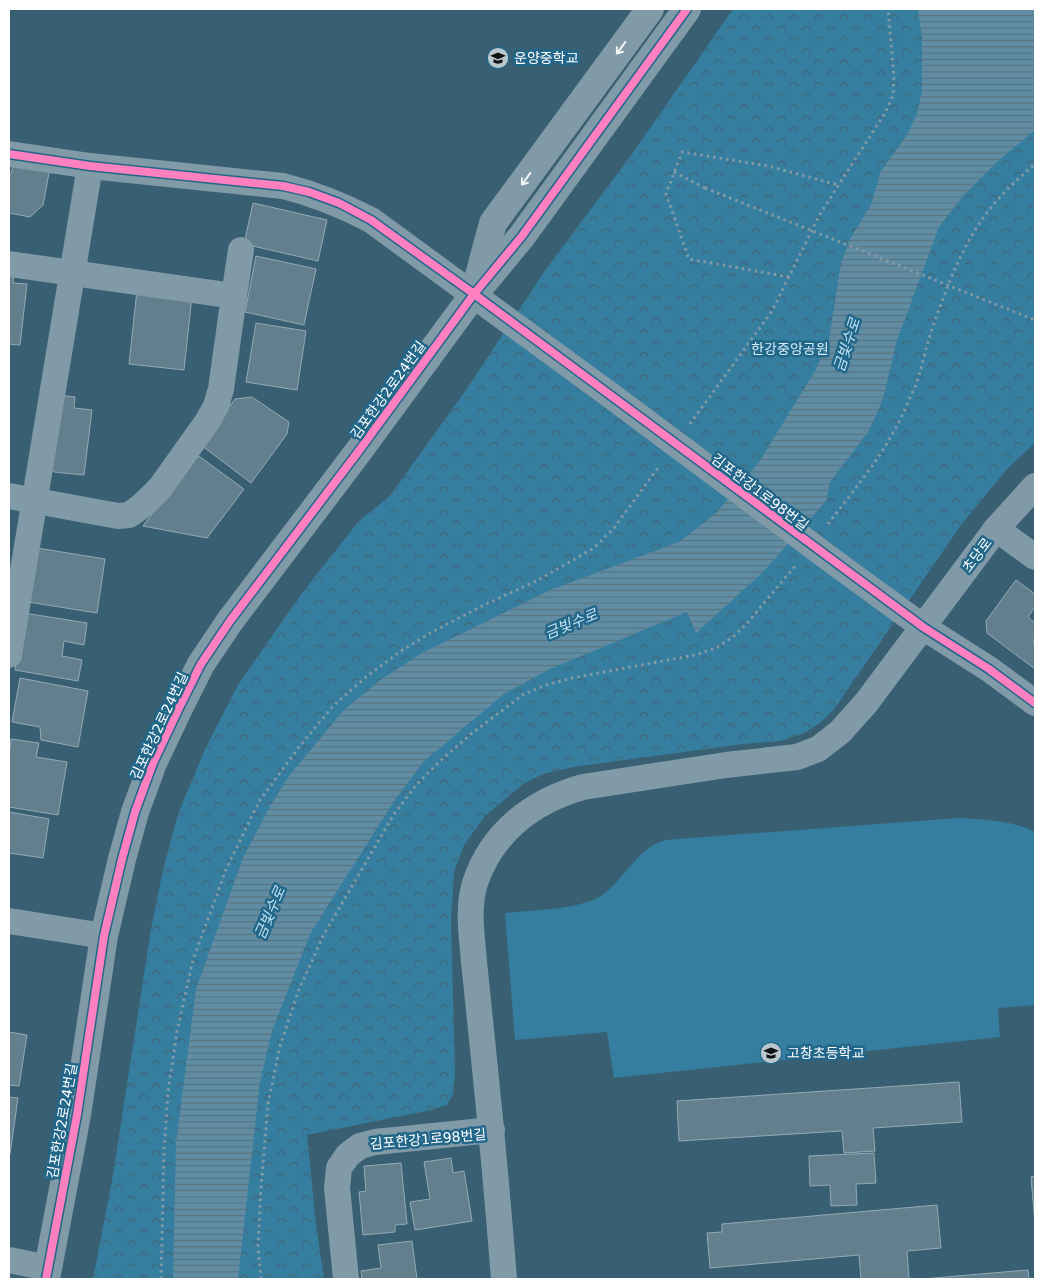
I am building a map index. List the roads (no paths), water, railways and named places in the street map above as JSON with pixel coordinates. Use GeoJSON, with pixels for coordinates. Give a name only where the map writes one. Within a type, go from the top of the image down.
{"type":"FeatureCollection","features":[{"type":"Feature","properties":{"kind":"street","name":"김포한강2로24번길"},"geometry":{"type":"LineString","coordinates":[[474,294],[494,223],[650,9]]}},
{"type":"Feature","properties":{"kind":"street","name":"김포한강2로24번길"},"geometry":{"type":"LineString","coordinates":[[9,1260],[47,1273],[77,1115],[104,936],[122,859],[135,812],[153,764],[201,664],[242,604],[358,452],[474,294],[522,236],[687,9]]}},
{"type":"Feature","properties":{"kind":"street"},"geometry":{"type":"LineString","coordinates":[[9,154],[90,166],[283,186],[308,192],[339,203],[371,220],[474,294]]}},
{"type":"Feature","properties":{"kind":"street"},"geometry":{"type":"LineString","coordinates":[[9,655],[90,166]]}},
{"type":"Feature","properties":{"kind":"street"},"geometry":{"type":"LineString","coordinates":[[9,496],[118,516],[129,514],[139,508],[160,488],[208,422],[216,406],[227,353],[241,250]]}},
{"type":"Feature","properties":{"kind":"street"},"geometry":{"type":"LineString","coordinates":[[9,264],[234,296]]}},
{"type":"Feature","properties":{"kind":"street","name":"김포한강1로98번길"},"geometry":{"type":"LineString","coordinates":[[474,294],[922,627],[989,669],[1035,703]]}},
{"type":"Feature","properties":{"kind":"street","name":"초당로"},"geometry":{"type":"LineString","coordinates":[[492,1130],[470,912],[475,884],[485,859],[500,837],[542,802],[560,793],[584,787],[726,765],[797,757],[818,749],[840,732],[866,703],[996,529],[1035,486]]}},
{"type":"Feature","properties":{"kind":"street"},"geometry":{"type":"LineString","coordinates":[[996,529],[1035,557]]}},
{"type":"Feature","properties":{"kind":"street"},"geometry":{"type":"LineString","coordinates":[[9,921],[104,936]]}},
{"type":"Feature","properties":{"kind":"street","name":"김포한강1로98번길"},"geometry":{"type":"LineString","coordinates":[[346,1279],[337,1188],[339,1168],[348,1155],[360,1146],[375,1142],[492,1130],[504,1279]]}},
{"type":"Feature","properties":{"kind":"water","name":"금빛수로"},"geometry":{"type":"Polygon","coordinates":[[[918,9],[1035,9],[1035,130],[998,161],[963,196],[939,227],[896,343],[879,409],[868,432],[830,482],[826,501],[763,572],[696,633],[687,612],[550,669],[504,694],[424,761],[394,801],[310,934],[272,1031],[260,1082],[238,1279],[173,1279],[176,1143],[196,989],[243,858],[269,808],[289,776],[343,711],[379,681],[422,653],[550,590],[679,542],[716,513],[759,462],[815,371],[829,340],[841,263],[850,239],[871,205],[881,171],[907,135],[917,114],[922,91],[922,38],[918,9]]]}},
{"type":"Feature","properties":{"kind":"place","name":"운양중학교"},"geometry":{"type":"Point","coordinates":[498,58]}},
{"type":"Feature","properties":{"kind":"place","name":"고창초등학교"},"geometry":{"type":"Point","coordinates":[771,1053]}},
{"type":"Feature","properties":{"kind":"park label","name":"한강중앙공원"},"geometry":{"type":"Point","coordinates":[790,349]}}]}
